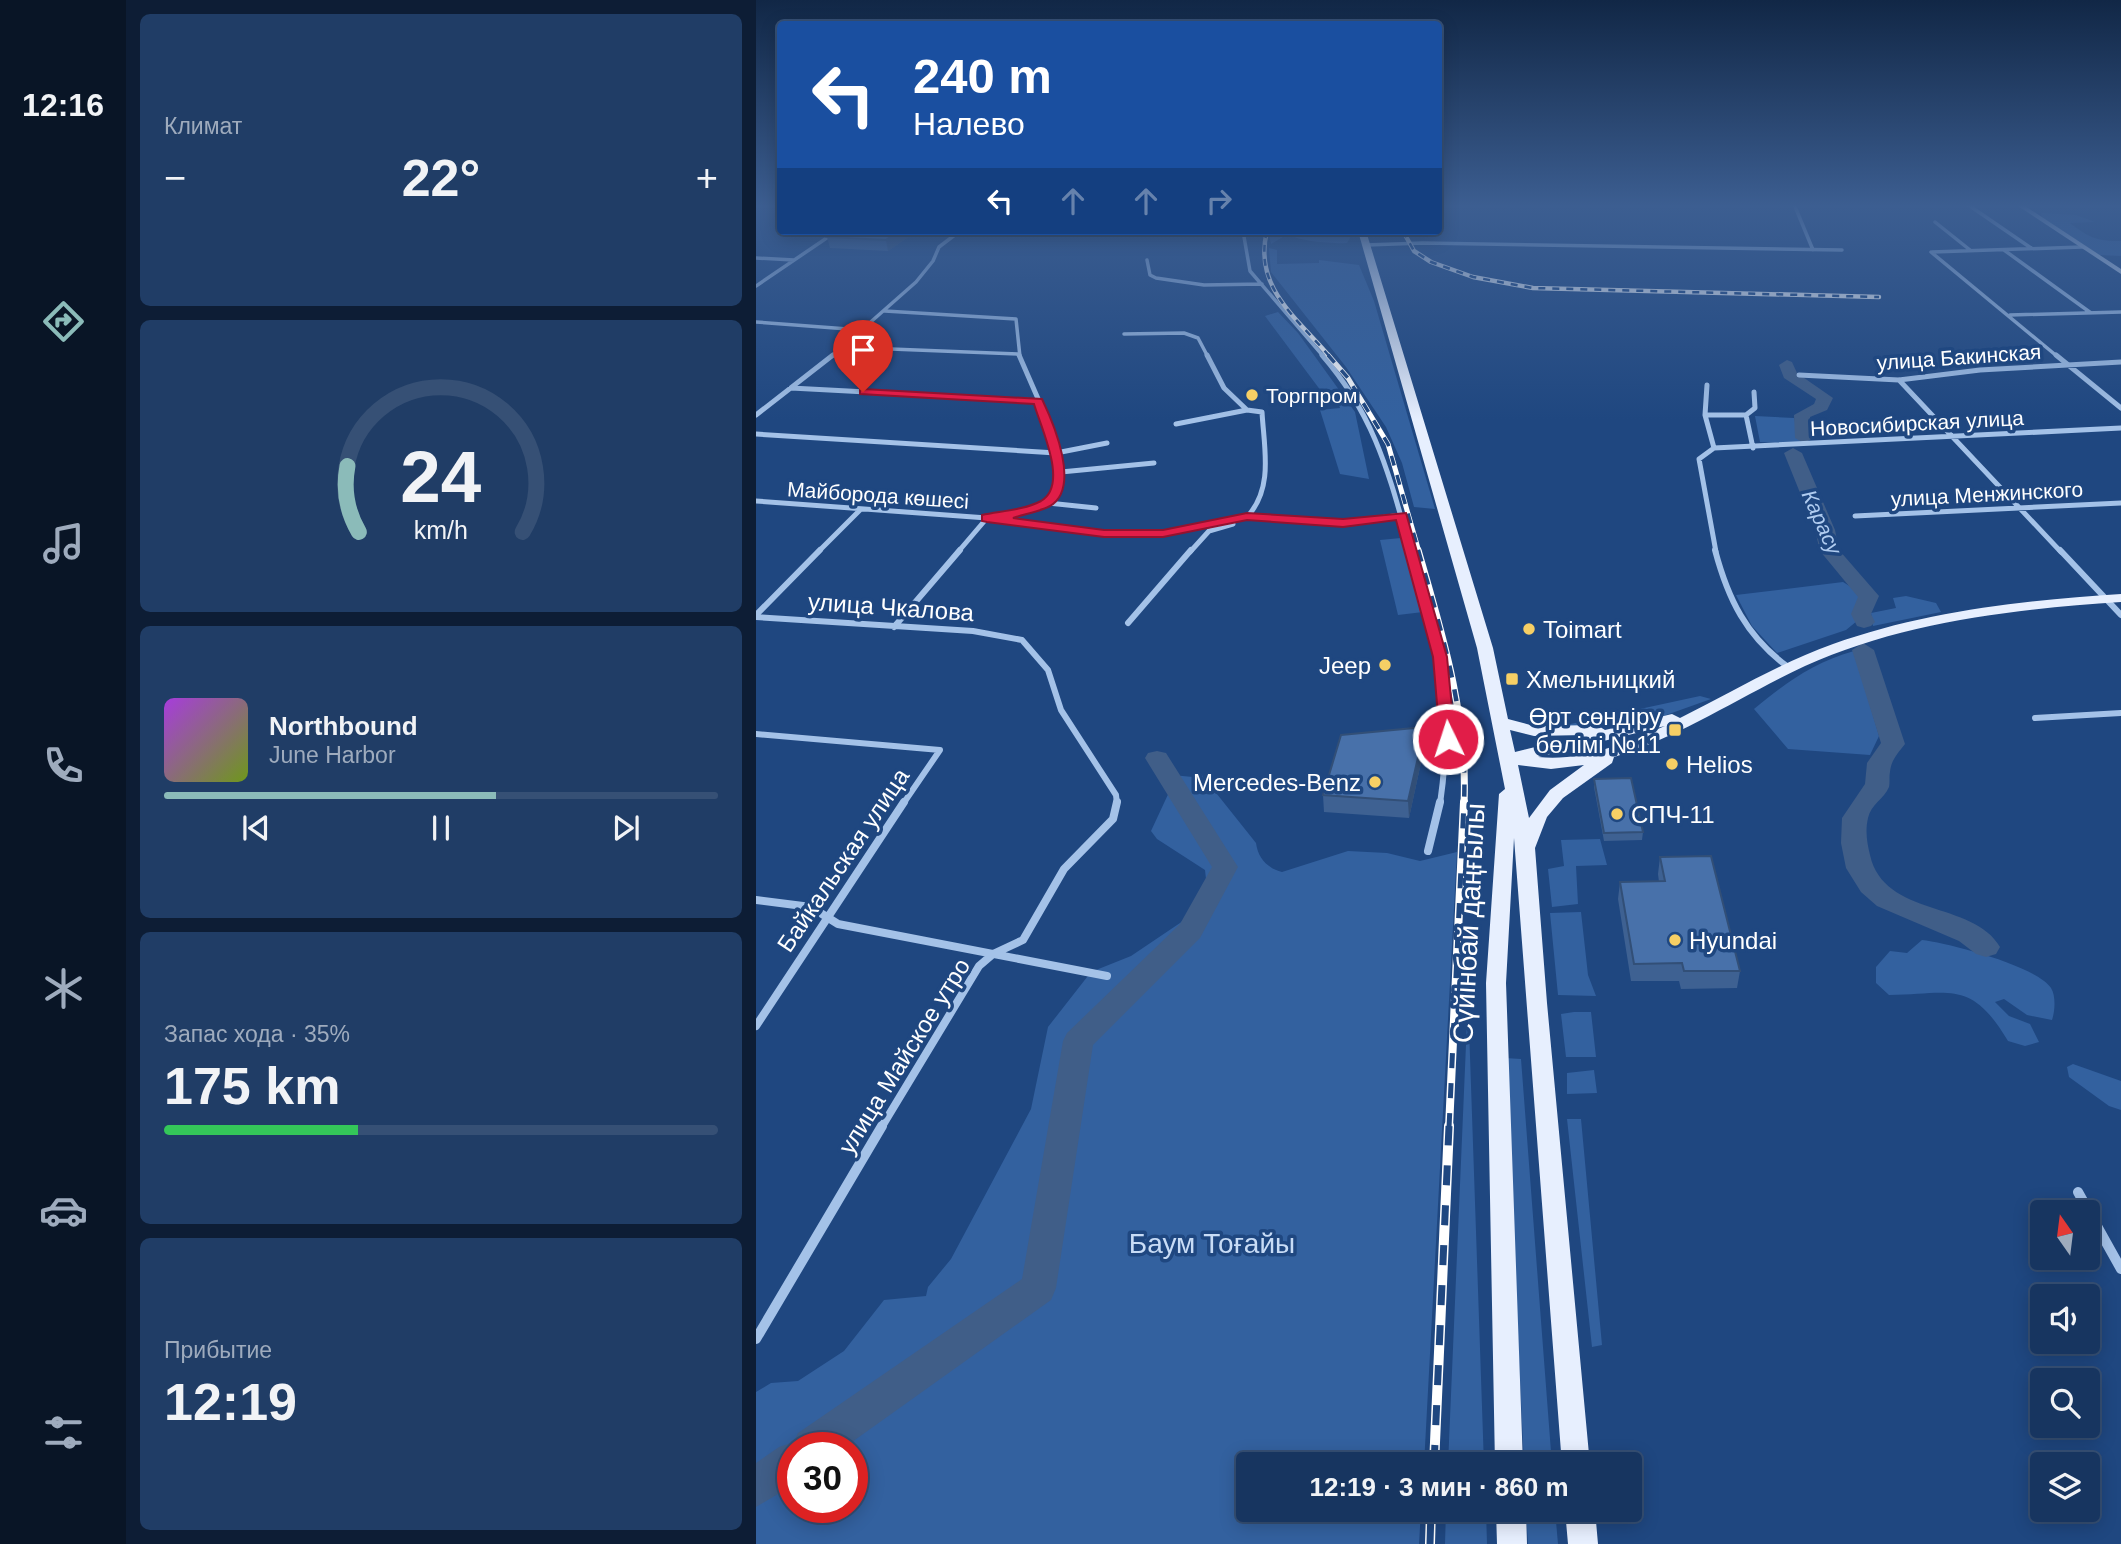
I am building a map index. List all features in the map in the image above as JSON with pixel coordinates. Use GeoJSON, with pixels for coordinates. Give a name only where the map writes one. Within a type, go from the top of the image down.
{"type":"FeatureCollection","features":[{"type":"Feature","properties":{"kind":"main road"},"geometry":{"type":"LineString","coordinates":[[1374,276],[1473,603],[1503,723],[1509,759]]}},
{"type":"Feature","properties":{"kind":"main road"},"geometry":{"type":"LineString","coordinates":[[1526,849],[1538,814],[1554,795],[1598,764],[1788,667],[1840,647],[1938,623],[2007,610],[2114,598]]}},
{"type":"Feature","properties":{"kind":"main road"},"geometry":{"type":"LineString","coordinates":[[1509,759],[1707,709]]}},
{"type":"Feature","properties":{"kind":"main road"},"geometry":{"type":"LineString","coordinates":[[1503,723],[1534,731],[1593,730],[1656,723]]}},
{"type":"Feature","properties":{"kind":"main road"},"geometry":{"type":"LineString","coordinates":[[1509,759],[1552,764],[1634,745]]}},
{"type":"Feature","properties":{"kind":"main road","name":"Сүйінбай даңғылы"},"geometry":{"type":"LineString","coordinates":[[1509,759],[1526,849],[1536,1003],[1575,1452]]}},
{"type":"Feature","properties":{"kind":"main road","name":"Сүйінбай даңғылы"},"geometry":{"type":"LineString","coordinates":[[1509,759],[1507,849],[1496,969],[1509,1452]]}},
{"type":"Feature","properties":{"kind":"main road"},"geometry":{"type":"LineString","coordinates":[[1511,1522],[1512,1544]]}},
{"type":"Feature","properties":{"kind":"main road"},"geometry":{"type":"LineString","coordinates":[[1581,1522],[1583,1544]]}},
{"type":"Feature","properties":{"kind":"street"},"geometry":{"type":"LineString","coordinates":[[756,286],[771,276]]}},
{"type":"Feature","properties":{"kind":"street"},"geometry":{"type":"LineString","coordinates":[[756,415],[906,294],[922,276]]}},
{"type":"Feature","properties":{"kind":"street"},"geometry":{"type":"LineString","coordinates":[[1152,276],[1204,285],[1262,284]]}},
{"type":"Feature","properties":{"kind":"street"},"geometry":{"type":"LineString","coordinates":[[1255,276],[1304,330],[1354,397],[1376,436],[1401,515],[1440,657],[1444,688],[1446,762],[1436,828],[1428,851]]}},
{"type":"Feature","properties":{"kind":"street"},"geometry":{"type":"LineString","coordinates":[[1961,276],[2121,408]]}},
{"type":"Feature","properties":{"kind":"street"},"geometry":{"type":"LineString","coordinates":[[2040,276],[2091,313]]}},
{"type":"Feature","properties":{"kind":"street"},"geometry":{"type":"LineString","coordinates":[[885,311],[1016,318],[1019,354],[1038,401],[1061,472],[1059,489],[1047,503]]}},
{"type":"Feature","properties":{"kind":"street"},"geometry":{"type":"LineString","coordinates":[[2009,315],[2121,312]]}},
{"type":"Feature","properties":{"kind":"street"},"geometry":{"type":"LineString","coordinates":[[756,322],[862,330]]}},
{"type":"Feature","properties":{"kind":"street"},"geometry":{"type":"LineString","coordinates":[[1124,334],[1184,333],[1198,338],[1224,388],[1247,410]]}},
{"type":"Feature","properties":{"kind":"street"},"geometry":{"type":"LineString","coordinates":[[840,347],[1019,354]]}},
{"type":"Feature","properties":{"kind":"street","name":"улица Бакинская"},"geometry":{"type":"LineString","coordinates":[[1799,376],[1899,380],[1980,370],[2121,362]]}},
{"type":"Feature","properties":{"kind":"street"},"geometry":{"type":"LineString","coordinates":[[1899,380],[2021,509],[2114,598],[2121,615]]}},
{"type":"Feature","properties":{"kind":"street"},"geometry":{"type":"LineString","coordinates":[[1707,385],[1705,415],[1714,448],[1699,459],[1722,581],[1757,645],[1770,657],[1788,667]]}},
{"type":"Feature","properties":{"kind":"street"},"geometry":{"type":"LineString","coordinates":[[791,388],[1038,401]]}},
{"type":"Feature","properties":{"kind":"street"},"geometry":{"type":"LineString","coordinates":[[1705,415],[1746,415],[1755,408],[1754,392]]}},
{"type":"Feature","properties":{"kind":"street"},"geometry":{"type":"LineString","coordinates":[[1128,624],[1176,571],[1199,540],[1209,531],[1247,517],[1258,508],[1265,491],[1262,412],[1247,410],[1176,424]]}},
{"type":"Feature","properties":{"kind":"street"},"geometry":{"type":"LineString","coordinates":[[1746,415],[1753,448]]}},
{"type":"Feature","properties":{"kind":"street","name":"Новосибирская улица"},"geometry":{"type":"LineString","coordinates":[[1714,448],[2121,428]]}},
{"type":"Feature","properties":{"kind":"street"},"geometry":{"type":"LineString","coordinates":[[756,434],[1056,453],[1107,443]]}},
{"type":"Feature","properties":{"kind":"street"},"geometry":{"type":"LineString","coordinates":[[1061,472],[1153,463]]}},
{"type":"Feature","properties":{"kind":"street","name":"Майборода көшесі"},"geometry":{"type":"LineString","coordinates":[[756,502],[987,518],[1091,533],[1163,534],[1247,517]]}},
{"type":"Feature","properties":{"kind":"street"},"geometry":{"type":"LineString","coordinates":[[894,628],[987,518],[1009,515],[1047,503],[1096,508]]}},
{"type":"Feature","properties":{"kind":"street","name":"улица Менжинского"},"geometry":{"type":"LineString","coordinates":[[1855,516],[2121,503]]}},
{"type":"Feature","properties":{"kind":"street"},"geometry":{"type":"LineString","coordinates":[[756,616],[860,510]]}},
{"type":"Feature","properties":{"kind":"street"},"geometry":{"type":"LineString","coordinates":[[1247,517],[1343,523],[1401,515]]}},
{"type":"Feature","properties":{"kind":"street","name":"улица Чкалова"},"geometry":{"type":"LineString","coordinates":[[756,616],[894,628],[973,631],[1022,640]]}},
{"type":"Feature","properties":{"kind":"street","name":"улица Майское утро"},"geometry":{"type":"LineString","coordinates":[[756,1339],[979,966],[993,954],[1023,940],[1064,869],[1113,819],[1118,807],[1116,795],[1097,770],[1061,710],[1048,670],[1022,640]]}},
{"type":"Feature","properties":{"kind":"street"},"geometry":{"type":"LineString","coordinates":[[2035,718],[2121,713]]}},
{"type":"Feature","properties":{"kind":"street","name":"Байкальская улица"},"geometry":{"type":"LineString","coordinates":[[756,734],[940,750],[828,913],[756,1026]]}},
{"type":"Feature","properties":{"kind":"street"},"geometry":{"type":"LineString","coordinates":[[756,900],[816,907],[828,913],[838,924],[1107,976]]}},
{"type":"Feature","properties":{"kind":"street"},"geometry":{"type":"LineString","coordinates":[[2078,1192],[2121,1269]]}},
{"type":"Feature","properties":{"kind":"green space"},"geometry":{"type":"Polygon","coordinates":[[[1274,276],[1364,276],[1374,301],[1435,509],[1414,507],[1402,463],[1386,427],[1346,367],[1274,276]]]}},
{"type":"Feature","properties":{"kind":"green space"},"geometry":{"type":"Polygon","coordinates":[[[1278,312],[1298,333],[1355,412],[1369,479],[1340,474],[1320,410],[1340,408],[1336,395],[1340,392],[1321,391],[1265,316],[1278,312]]]}},
{"type":"Feature","properties":{"kind":"green space"},"geometry":{"type":"Polygon","coordinates":[[[1755,416],[1794,418],[1801,444],[1760,442],[1755,416]]]}},
{"type":"Feature","properties":{"kind":"green space"},"geometry":{"type":"Polygon","coordinates":[[[1401,538],[1423,612],[1398,615],[1380,540],[1401,538]]]}},
{"type":"Feature","properties":{"kind":"green space"},"geometry":{"type":"Polygon","coordinates":[[[1843,582],[1864,595],[1857,621],[1846,630],[1777,653],[1752,626],[1736,595],[1843,582]]]}},
{"type":"Feature","properties":{"kind":"green space"},"geometry":{"type":"Polygon","coordinates":[[[1906,596],[1936,603],[1941,612],[1873,626],[1871,613],[1896,608],[1893,598],[1906,596]]]}},
{"type":"Feature","properties":{"kind":"green space"},"geometry":{"type":"Polygon","coordinates":[[[1854,651],[1879,736],[1870,755],[1788,749],[1754,709],[1801,674],[1825,661],[1854,651]]]}},
{"type":"Feature","properties":{"kind":"green space"},"geometry":{"type":"Polygon","coordinates":[[[1700,696],[1711,699],[1655,719],[1613,726],[1552,728],[1700,696]]]}},
{"type":"Feature","properties":{"kind":"green space","name":"Баум Тоғайы"},"geometry":{"type":"Polygon","coordinates":[[[1201,774],[1256,843],[1264,862],[1282,872],[1348,851],[1387,853],[1420,861],[1457,852],[1425,1452],[1236,1452],[1236,1522],[1420,1522],[1419,1544],[756,1544],[756,1392],[771,1383],[798,1381],[844,1351],[884,1300],[926,1296],[928,1287],[951,1259],[1031,1109],[1048,1027],[1091,972],[1131,956],[1200,906],[1207,888],[1205,870],[1157,839],[1151,831],[1171,788],[1172,775],[1193,777],[1201,774]]]}},
{"type":"Feature","properties":{"kind":"green space"},"geometry":{"type":"Polygon","coordinates":[[[1600,839],[1607,865],[1576,866],[1578,904],[1552,907],[1548,869],[1564,866],[1561,840],[1600,839]]]}},
{"type":"Feature","properties":{"kind":"green space"},"geometry":{"type":"Polygon","coordinates":[[[1581,912],[1588,975],[1596,996],[1558,995],[1550,913],[1581,912]]]}},
{"type":"Feature","properties":{"kind":"green space"},"geometry":{"type":"Polygon","coordinates":[[[1922,940],[1991,957],[2043,980],[2054,995],[2052,1020],[2027,1015],[2004,999],[1995,1002],[2009,1016],[2030,1024],[2039,1042],[2025,1046],[2008,1041],[1983,1008],[1958,994],[1889,995],[1876,983],[1876,967],[1890,951],[1907,953],[1922,940]]]}},
{"type":"Feature","properties":{"kind":"green space"},"geometry":{"type":"Polygon","coordinates":[[[1468,998],[1484,1452],[1449,1452],[1468,998]]]}},
{"type":"Feature","properties":{"kind":"green space"},"geometry":{"type":"Polygon","coordinates":[[[1591,1012],[1596,1057],[1566,1057],[1561,1014],[1591,1012]]]}},
{"type":"Feature","properties":{"kind":"green space"},"geometry":{"type":"Polygon","coordinates":[[[1505,1058],[1521,1059],[1551,1452],[1523,1452],[1505,1058]]]}},
{"type":"Feature","properties":{"kind":"green space"},"geometry":{"type":"Polygon","coordinates":[[[2073,1064],[2121,1081],[2121,1110],[2109,1106],[2069,1077],[2067,1067],[2073,1064]]]}},
{"type":"Feature","properties":{"kind":"green space"},"geometry":{"type":"Polygon","coordinates":[[[1594,1070],[1597,1093],[1567,1094],[1567,1073],[1594,1070]]]}},
{"type":"Feature","properties":{"kind":"green space"},"geometry":{"type":"Polygon","coordinates":[[[1567,1119],[1581,1119],[1602,1345],[1592,1347],[1567,1119]]]}},
{"type":"Feature","properties":{"kind":"green space"},"geometry":{"type":"Polygon","coordinates":[[[1446,1522],[1486,1522],[1487,1544],[1445,1544],[1446,1522]]]}},
{"type":"Feature","properties":{"kind":"green space"},"geometry":{"type":"Polygon","coordinates":[[[1527,1522],[1556,1522],[1558,1544],[1528,1544],[1527,1522]]]}},
{"type":"Feature","properties":{"kind":"building","name":"Mercedes-Benz"},"geometry":{"type":"Polygon","coordinates":[[[1425,727],[1408,801],[1323,795],[1341,735],[1425,727]]]}},
{"type":"Feature","properties":{"kind":"building","name":"СПЧ-11"},"geometry":{"type":"Polygon","coordinates":[[[1631,778],[1643,832],[1604,833],[1594,779],[1631,778]]]}},
{"type":"Feature","properties":{"kind":"building","name":"Hyundai"},"geometry":{"type":"Polygon","coordinates":[[[1711,856],[1740,971],[1684,971],[1682,963],[1634,964],[1620,882],[1665,881],[1660,857],[1711,856]]]}},
{"type":"Feature","properties":{"kind":"waterway"},"geometry":{"type":"LineString","coordinates":[[1787,365],[1790,375],[1825,398],[1821,407],[1802,415],[1804,438]]}},
{"type":"Feature","properties":{"kind":"waterway","name":"Карасу"},"geometry":{"type":"LineString","coordinates":[[1793,453],[1825,530],[1830,551],[1869,596],[1861,614],[1864,622]]}},
{"type":"Feature","properties":{"kind":"waterway","name":"Карасу"},"geometry":{"type":"LineString","coordinates":[[1863,650],[1893,744],[1879,763],[1877,786],[1860,805],[1855,818],[1854,843],[1859,868],[1871,886],[1887,899],[1969,934],[1986,947]]}},
{"type":"Feature","properties":{"kind":"waterway"},"geometry":{"type":"LineString","coordinates":[[833,1432],[1038,1288],[1078,1041],[1190,931],[1225,867],[1157,758]]}},
{"type":"Feature","properties":{"kind":"waterway"},"geometry":{"type":"LineString","coordinates":[[756,1487],[777,1472]]}},
{"type":"Feature","properties":{"kind":"railway"},"geometry":{"type":"LineString","coordinates":[[1269,276],[1280,300],[1330,357]]}},
{"type":"Feature","properties":{"kind":"railway"},"geometry":{"type":"LineString","coordinates":[[1470,276],[1533,288],[1879,297]]}},
{"type":"Feature","properties":{"kind":"railway"},"geometry":{"type":"LineString","coordinates":[[1328,355],[1348,378],[1388,444],[1419,552]]}},
{"type":"Feature","properties":{"kind":"railway"},"geometry":{"type":"LineString","coordinates":[[1418,550],[1458,707],[1464,802]]}},
{"type":"Feature","properties":{"kind":"railway"},"geometry":{"type":"LineString","coordinates":[[1449,1128],[1464,802]]}},
{"type":"Feature","properties":{"kind":"railway"},"geometry":{"type":"LineString","coordinates":[[1435,1452],[1449,1126]]}},
{"type":"Feature","properties":{"kind":"railway"},"geometry":{"type":"LineString","coordinates":[[1430,1544],[1431,1522]]}},
{"type":"Feature","properties":{"kind":"place","name":"Торгпром"},"geometry":{"type":"Point","coordinates":[1252,395]}},
{"type":"Feature","properties":{"kind":"place","name":"Toimart"},"geometry":{"type":"Point","coordinates":[1529,629]}},
{"type":"Feature","properties":{"kind":"place","name":"Jeep"},"geometry":{"type":"Point","coordinates":[1385,665]}},
{"type":"Feature","properties":{"kind":"place","name":"Хмельницкий"},"geometry":{"type":"Point","coordinates":[1512,679]}},
{"type":"Feature","properties":{"kind":"place","name":"Өрт сөндіру бөлімі №11"},"geometry":{"type":"Point","coordinates":[1675,730]}},
{"type":"Feature","properties":{"kind":"place","name":"Helios"},"geometry":{"type":"Point","coordinates":[1672,764]}},
{"type":"Feature","properties":{"kind":"place","name":"Mercedes-Benz"},"geometry":{"type":"Point","coordinates":[1375,782]}},
{"type":"Feature","properties":{"kind":"place","name":"СПЧ-11"},"geometry":{"type":"Point","coordinates":[1617,814]}},
{"type":"Feature","properties":{"kind":"place","name":"Hyundai"},"geometry":{"type":"Point","coordinates":[1675,940]}},
{"type":"Feature","properties":{"kind":"route"},"geometry":{"type":"LineString","coordinates":[[863,392],[1038,401],[1061,472],[1059,489],[1047,503],[1009,515],[987,518],[1104,534],[1163,534],[1247,517],[1343,523],[1401,515],[1440,657],[1448,739]]}}]}
